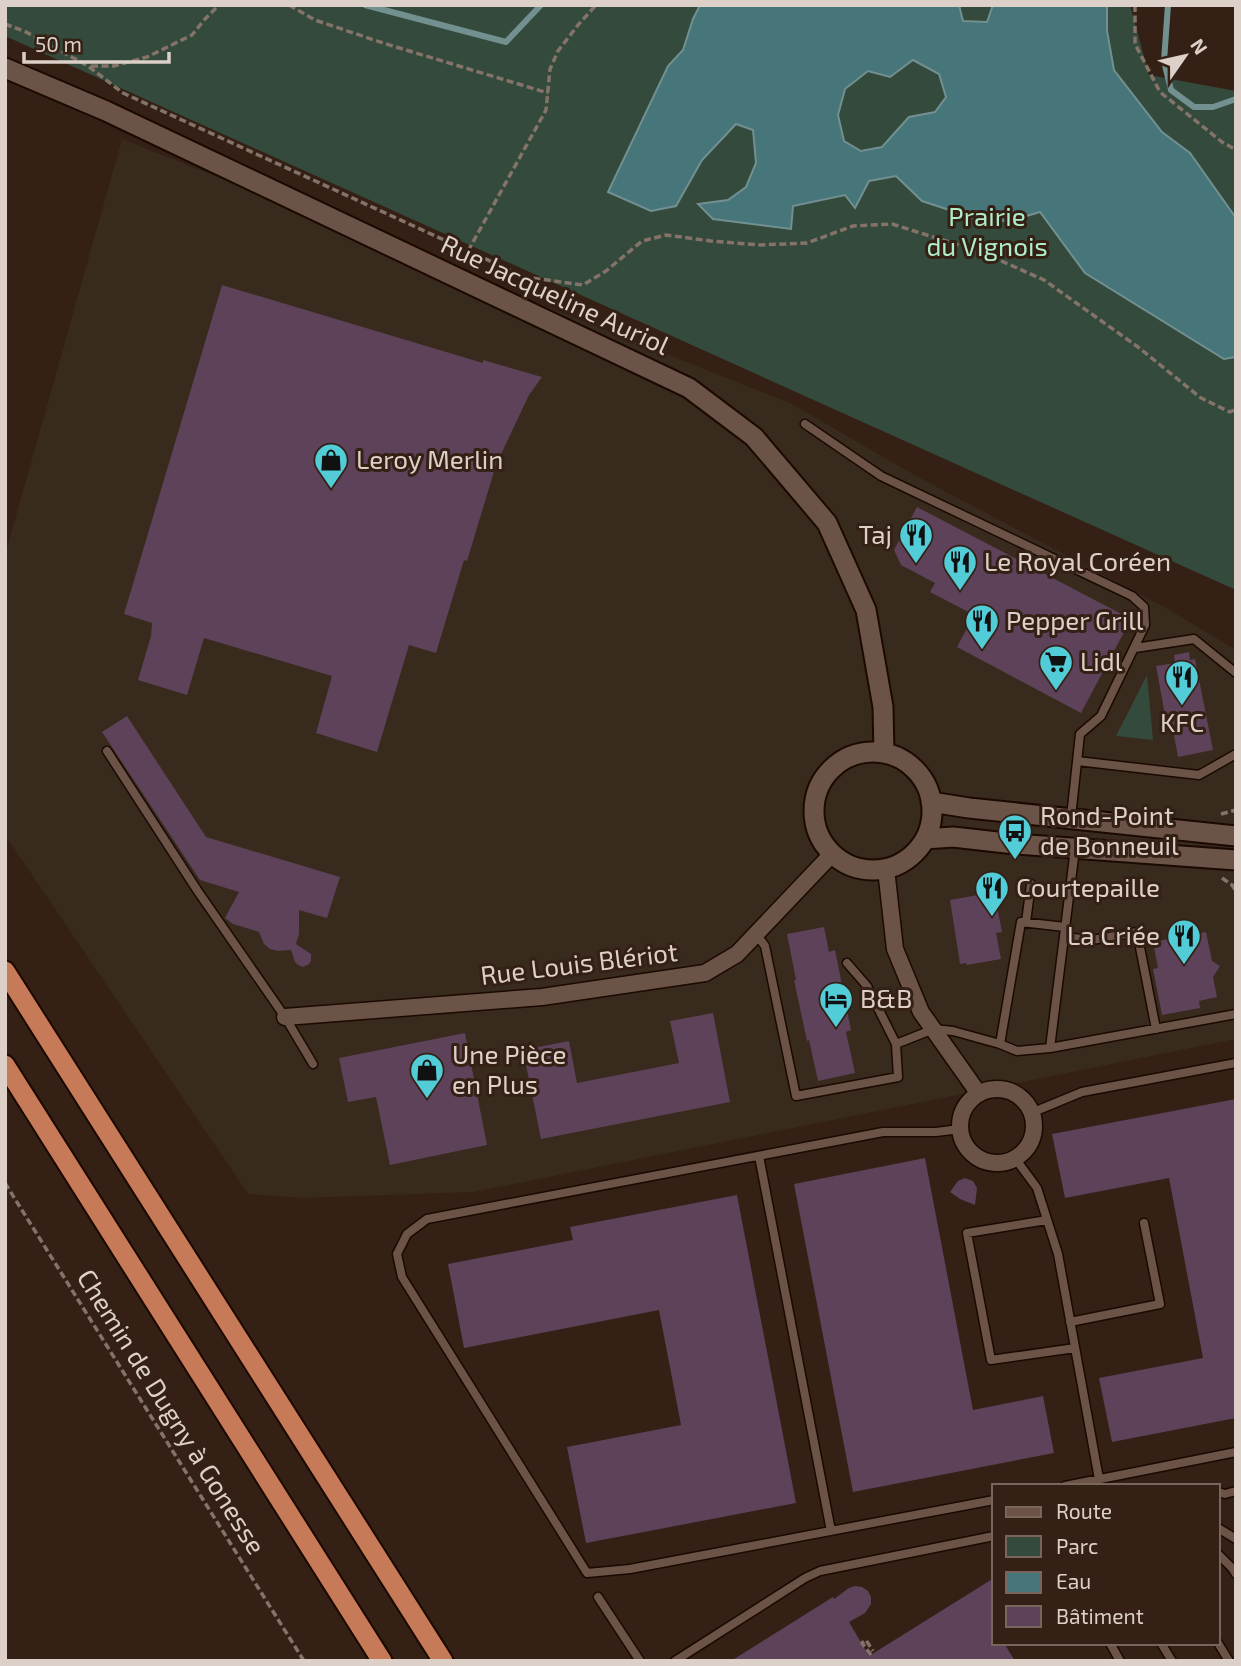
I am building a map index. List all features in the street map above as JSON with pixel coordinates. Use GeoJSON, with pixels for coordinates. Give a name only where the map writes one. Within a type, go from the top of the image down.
{"type":"FeatureCollection","features":[{"type":"Feature","properties":{"kind":"highway"},"geometry":{"type":"LineString","coordinates":[[5,971],[443,1661]]}},
{"type":"Feature","properties":{"kind":"highway"},"geometry":{"type":"LineString","coordinates":[[5,1065],[382,1661]]}},
{"type":"Feature","properties":{"kind":"street","name":"Rue Jacqueline Auriol"},"geometry":{"type":"LineString","coordinates":[[5,68],[106,111],[688,388],[754,437],[827,523],[866,610],[883,707],[884,752]]}},
{"type":"Feature","properties":{"kind":"street"},"geometry":{"type":"LineString","coordinates":[[863,752],[884,752],[903,760],[925,783],[931,802],[931,820],[925,839],[918,849],[902,862],[886,869],[866,870],[849,865],[832,854],[822,842],[815,823],[813,806],[818,786],[828,771],[844,759],[863,752]]}},
{"type":"Feature","properties":{"kind":"street"},"geometry":{"type":"LineString","coordinates":[[931,802],[1236,836]]}},
{"type":"Feature","properties":{"kind":"street"},"geometry":{"type":"LineString","coordinates":[[925,839],[953,837],[1236,860]]}},
{"type":"Feature","properties":{"kind":"street","name":"Rue Louis Blériot"},"geometry":{"type":"LineString","coordinates":[[285,1017],[542,997],[705,973],[737,954],[832,854]]}},
{"type":"Feature","properties":{"kind":"street"},"geometry":{"type":"LineString","coordinates":[[886,869],[895,949],[921,1012],[979,1094]]}},
{"type":"Feature","properties":{"kind":"street"},"geometry":{"type":"LineString","coordinates":[[988,1090],[1009,1091],[1026,1104],[1031,1113],[1034,1123],[1030,1143],[1024,1152],[1006,1162],[995,1163],[975,1156],[963,1140],[960,1129],[964,1109],[970,1101],[988,1090]]}},
{"type":"Feature","properties":{"kind":"lane"},"geometry":{"type":"LineString","coordinates":[[805,424],[880,475],[1132,596],[1144,607],[1145,625],[1101,716],[1080,734],[1071,819]]}},
{"type":"Feature","properties":{"kind":"lane"},"geometry":{"type":"LineString","coordinates":[[1135,648],[1194,639],[1236,673]]}},
{"type":"Feature","properties":{"kind":"lane"},"geometry":{"type":"LineString","coordinates":[[107,751],[197,890],[285,1017],[313,1064]]}},
{"type":"Feature","properties":{"kind":"lane"},"geometry":{"type":"LineString","coordinates":[[1077,761],[1199,775],[1236,754]]}},
{"type":"Feature","properties":{"kind":"lane"},"geometry":{"type":"LineString","coordinates":[[1049,1048],[1075,847]]}},
{"type":"Feature","properties":{"kind":"lane"},"geometry":{"type":"LineString","coordinates":[[1026,922],[1031,884]]}},
{"type":"Feature","properties":{"kind":"lane"},"geometry":{"type":"LineString","coordinates":[[1000,1044],[1021,922],[1065,927]]}},
{"type":"Feature","properties":{"kind":"lane"},"geometry":{"type":"LineString","coordinates":[[1063,937],[1092,940],[1137,932],[1156,1029]]}},
{"type":"Feature","properties":{"kind":"lane"},"geometry":{"type":"LineString","coordinates":[[756,934],[765,946],[796,1096],[898,1077],[896,1044],[867,986],[847,963]]}},
{"type":"Feature","properties":{"kind":"lane"},"geometry":{"type":"LineString","coordinates":[[896,1044],[934,1030],[953,1031],[1017,1051],[1049,1048],[1236,1014]]}},
{"type":"Feature","properties":{"kind":"lane"},"geometry":{"type":"LineString","coordinates":[[1031,1113],[1082,1092],[1236,1063]]}},
{"type":"Feature","properties":{"kind":"lane"},"geometry":{"type":"LineString","coordinates":[[960,1129],[883,1132],[427,1219],[407,1234],[397,1254],[402,1277],[587,1573],[630,1569],[992,1500]]}},
{"type":"Feature","properties":{"kind":"lane"},"geometry":{"type":"LineString","coordinates":[[759,1156],[831,1531]]}},
{"type":"Feature","properties":{"kind":"lane"},"geometry":{"type":"LineString","coordinates":[[1015,1158],[1037,1188],[1058,1254],[1099,1479]]}},
{"type":"Feature","properties":{"kind":"lane"},"geometry":{"type":"LineString","coordinates":[[1047,1220],[967,1233],[991,1360],[1075,1348]]}},
{"type":"Feature","properties":{"kind":"lane"},"geometry":{"type":"LineString","coordinates":[[1070,1322],[1160,1304],[1144,1223]]}},
{"type":"Feature","properties":{"kind":"lane"},"geometry":{"type":"LineString","coordinates":[[1075,1484],[1236,1452]]}},
{"type":"Feature","properties":{"kind":"lane"},"geometry":{"type":"LineString","coordinates":[[1220,1529],[1236,1539]]}},
{"type":"Feature","properties":{"kind":"lane"},"geometry":{"type":"LineString","coordinates":[[675,1661],[820,1571],[992,1536]]}},
{"type":"Feature","properties":{"kind":"lane"},"geometry":{"type":"LineString","coordinates":[[1220,1556],[1236,1574]]}},
{"type":"Feature","properties":{"kind":"lane"},"geometry":{"type":"LineString","coordinates":[[598,1597],[640,1661]]}},
{"type":"Feature","properties":{"kind":"lane"},"geometry":{"type":"LineString","coordinates":[[1111,1645],[1120,1661]]}},
{"type":"Feature","properties":{"kind":"lane"},"geometry":{"type":"LineString","coordinates":[[1162,1645],[1172,1661]]}},
{"type":"Feature","properties":{"kind":"lane"},"geometry":{"type":"LineString","coordinates":[[1219,1645],[1229,1661]]}},
{"type":"Feature","properties":{"kind":"path"},"geometry":{"type":"LineString","coordinates":[[88,66],[114,66],[147,57],[192,35],[219,5]]}},
{"type":"Feature","properties":{"kind":"path"},"geometry":{"type":"LineString","coordinates":[[289,5],[315,20],[548,93]]}},
{"type":"Feature","properties":{"kind":"path"},"geometry":{"type":"LineString","coordinates":[[468,251],[546,110],[550,69],[558,51],[596,5]]}},
{"type":"Feature","properties":{"kind":"path"},"geometry":{"type":"LineString","coordinates":[[1135,5],[1135,44],[1160,92],[1222,142],[1236,150]]}},
{"type":"Feature","properties":{"kind":"path"},"geometry":{"type":"LineString","coordinates":[[5,24],[26,32],[88,66],[123,93],[524,277],[583,285],[606,271],[642,241],[666,235],[748,244],[807,243],[853,226],[892,224],[981,252],[1044,280],[1138,346],[1200,398],[1230,412],[1236,409]]}},
{"type":"Feature","properties":{"kind":"path","name":"Chemin de Dugny à Gonesse"},"geometry":{"type":"LineString","coordinates":[[5,1183],[304,1661]]}},
{"type":"Feature","properties":{"kind":"shaded area"},"geometry":{"type":"Polygon","coordinates":[[[122,139],[790,403],[918,477],[1168,609],[1236,650],[1236,1039],[474,1192],[303,1198],[248,1194],[5,835],[5,555],[122,139]]]}},
{"type":"Feature","properties":{"kind":"green space","name":"Prairie du Vignois"},"geometry":{"type":"Polygon","coordinates":[[[5,5],[1130,5],[1149,75],[1236,91],[1236,590],[5,36],[5,5]]]}},
{"type":"Feature","properties":{"kind":"green space"},"geometry":{"type":"Polygon","coordinates":[[[1147,675],[1153,740],[1116,736],[1147,675]]]}},
{"type":"Feature","properties":{"kind":"water"},"geometry":{"type":"Polygon","coordinates":[[[700,5],[959,5],[963,21],[987,22],[993,5],[1107,5],[1107,31],[1114,70],[1162,132],[1190,153],[1236,218],[1236,357],[1224,359],[1085,273],[1040,212],[1013,220],[986,222],[922,201],[896,176],[869,181],[855,208],[845,195],[793,206],[791,229],[713,219],[698,204],[728,200],[746,187],[756,163],[753,130],[736,124],[702,160],[676,206],[651,211],[608,192],[668,66],[683,50],[700,5]],[[913,60],[890,77],[868,71],[845,89],[838,115],[844,141],[861,151],[882,147],[909,117],[935,112],[946,97],[939,74],[913,60]]]}},
{"type":"Feature","properties":{"kind":"building","name":"Leroy Merlin"},"geometry":{"type":"Polygon","coordinates":[[[222,285],[483,363],[483,360],[542,377],[529,395],[496,465],[436,653],[409,645],[377,752],[316,733],[332,676],[204,638],[187,695],[138,680],[151,636],[152,623],[124,614],[222,285]]]}},
{"type":"Feature","properties":{"kind":"building"},"geometry":{"type":"Polygon","coordinates":[[[917,507],[1131,619],[1081,713],[957,647],[974,615],[930,592],[935,583],[901,565],[894,550],[917,507]]]}},
{"type":"Feature","properties":{"kind":"building"},"geometry":{"type":"Polygon","coordinates":[[[1189,652],[1190,660],[1195,659],[1213,750],[1178,757],[1170,714],[1165,715],[1156,666],[1175,663],[1174,655],[1189,652]]]}},
{"type":"Feature","properties":{"kind":"building"},"geometry":{"type":"Polygon","coordinates":[[[127,716],[206,837],[340,877],[327,918],[299,910],[299,934],[296,944],[311,954],[309,964],[303,967],[298,965],[291,950],[270,949],[264,944],[259,932],[233,924],[225,918],[239,892],[200,880],[102,732],[127,716]]]}},
{"type":"Feature","properties":{"kind":"building"},"geometry":{"type":"Polygon","coordinates":[[[989,893],[991,902],[996,901],[1002,932],[996,933],[1001,959],[960,964],[950,900],[989,893]]]}},
{"type":"Feature","properties":{"kind":"building"},"geometry":{"type":"Polygon","coordinates":[[[824,927],[829,952],[835,950],[851,1030],[846,1032],[855,1073],[818,1081],[794,980],[787,934],[824,927]]]}},
{"type":"Feature","properties":{"kind":"building"},"geometry":{"type":"Polygon","coordinates":[[[1206,932],[1212,961],[1220,966],[1213,977],[1217,997],[1199,1001],[1200,1008],[1162,1015],[1153,969],[1158,968],[1153,942],[1206,932]]]}},
{"type":"Feature","properties":{"kind":"building"},"geometry":{"type":"Polygon","coordinates":[[[713,1013],[730,1102],[541,1139],[523,1050],[569,1041],[577,1083],[679,1063],[670,1021],[713,1013]]]}},
{"type":"Feature","properties":{"kind":"building","name":"Une Pièce en Plus"},"geometry":{"type":"Polygon","coordinates":[[[465,1033],[487,1145],[390,1165],[376,1097],[348,1102],[339,1058],[465,1033]]]}},
{"type":"Feature","properties":{"kind":"building"},"geometry":{"type":"Polygon","coordinates":[[[1236,1099],[1236,1418],[1112,1442],[1099,1378],[1203,1358],[1169,1178],[1065,1198],[1052,1134],[1236,1099]]]}},
{"type":"Feature","properties":{"kind":"building"},"geometry":{"type":"Polygon","coordinates":[[[925,1158],[973,1410],[1043,1396],[1054,1453],[853,1492],[794,1184],[925,1158]]]}},
{"type":"Feature","properties":{"kind":"building"},"geometry":{"type":"Polygon","coordinates":[[[965,1178],[973,1181],[977,1188],[975,1205],[950,1192],[958,1181],[965,1178]]]}},
{"type":"Feature","properties":{"kind":"building"},"geometry":{"type":"Polygon","coordinates":[[[737,1195],[796,1503],[586,1543],[567,1447],[681,1425],[659,1310],[464,1348],[448,1264],[573,1240],[570,1227],[737,1195]]]}},
{"type":"Feature","properties":{"kind":"building"},"geometry":{"type":"Polygon","coordinates":[[[992,1579],[992,1645],[1005,1645],[1015,1661],[731,1661],[855,1586],[868,1591],[871,1597],[871,1604],[865,1613],[849,1622],[869,1656],[992,1579]]]}},
{"type":"Feature","properties":{"kind":"waterway"},"geometry":{"type":"LineString","coordinates":[[365,5],[506,42],[541,5]]}},
{"type":"Feature","properties":{"kind":"waterway"},"geometry":{"type":"LineString","coordinates":[[1168,5],[1164,61],[1171,90],[1194,107],[1213,107],[1236,99]]}},
{"type":"Feature","properties":{"kind":"place","name":"Leroy Merlin"},"geometry":{"type":"Point","coordinates":[331,490]}},
{"type":"Feature","properties":{"kind":"place","name":"Taj"},"geometry":{"type":"Point","coordinates":[916,565]}},
{"type":"Feature","properties":{"kind":"place","name":"Le Royal Coréen"},"geometry":{"type":"Point","coordinates":[960,592]}},
{"type":"Feature","properties":{"kind":"place","name":"Pepper Grill"},"geometry":{"type":"Point","coordinates":[982,651]}},
{"type":"Feature","properties":{"kind":"place","name":"Lidl"},"geometry":{"type":"Point","coordinates":[1056,692]}},
{"type":"Feature","properties":{"kind":"place","name":"KFC"},"geometry":{"type":"Point","coordinates":[1182,707]}},
{"type":"Feature","properties":{"kind":"place","name":"Rond-Point de Bonneuil"},"geometry":{"type":"Point","coordinates":[1015,861]}},
{"type":"Feature","properties":{"kind":"place","name":"Courtepaille"},"geometry":{"type":"Point","coordinates":[992,918]}},
{"type":"Feature","properties":{"kind":"place","name":"La Criée"},"geometry":{"type":"Point","coordinates":[1184,966]}},
{"type":"Feature","properties":{"kind":"place","name":"B&B"},"geometry":{"type":"Point","coordinates":[836,1029]}},
{"type":"Feature","properties":{"kind":"place","name":"Une Pièce en Plus"},"geometry":{"type":"Point","coordinates":[427,1100]}}]}
